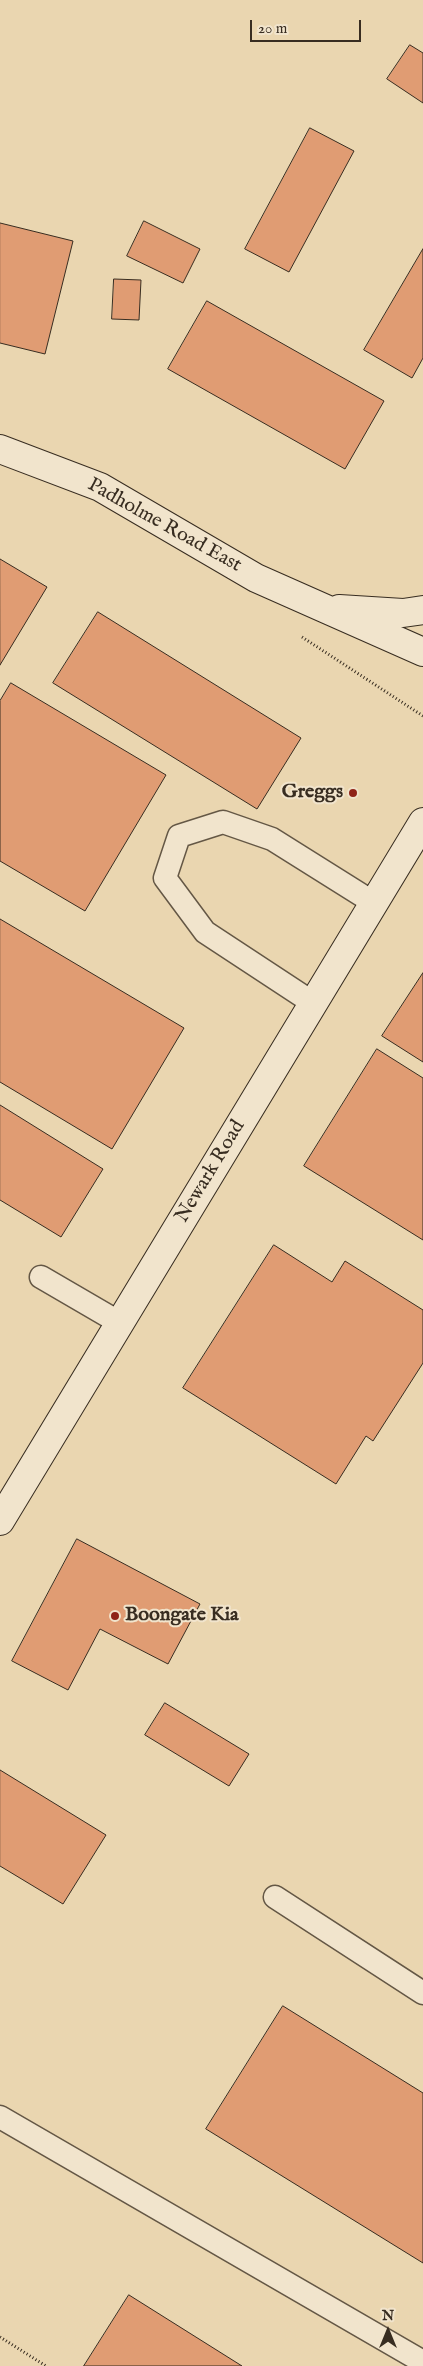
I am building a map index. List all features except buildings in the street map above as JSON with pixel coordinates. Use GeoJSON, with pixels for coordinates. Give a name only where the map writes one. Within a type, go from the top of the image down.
{"type":"FeatureCollection","features":[{"type":"Feature","properties":{"kind":"street","name":"Padholme Road East"},"geometry":{"type":"LineString","coordinates":[[0,449],[100,487],[256,578],[423,652]]}},
{"type":"Feature","properties":{"kind":"street","name":"Padholme Road East"},"geometry":{"type":"LineString","coordinates":[[325,608],[403,613],[423,610]]}},
{"type":"Feature","properties":{"kind":"street","name":"Newark Road"},"geometry":{"type":"LineString","coordinates":[[0,1521],[423,822]]}},
{"type":"Feature","properties":{"kind":"lane"},"geometry":{"type":"LineString","coordinates":[[313,1004],[205,932],[165,878],[178,836],[223,822],[272,839],[374,903]]}},
{"type":"Feature","properties":{"kind":"lane"},"geometry":{"type":"LineString","coordinates":[[41,1277],[120,1323]]}},
{"type":"Feature","properties":{"kind":"lane"},"geometry":{"type":"LineString","coordinates":[[275,1897],[423,1993]]}},
{"type":"Feature","properties":{"kind":"lane"},"geometry":{"type":"LineString","coordinates":[[0,2117],[423,2362]]}},
{"type":"Feature","properties":{"kind":"path"},"geometry":{"type":"LineString","coordinates":[[299,635],[423,716]]}},
{"type":"Feature","properties":{"kind":"path"},"geometry":{"type":"LineString","coordinates":[[0,2337],[46,2366]]}},
{"type":"Feature","properties":{"kind":"place","name":"Greggs"},"geometry":{"type":"Point","coordinates":[353,793]}},
{"type":"Feature","properties":{"kind":"place","name":"Boongate Kia"},"geometry":{"type":"Point","coordinates":[115,1616]}}]}
